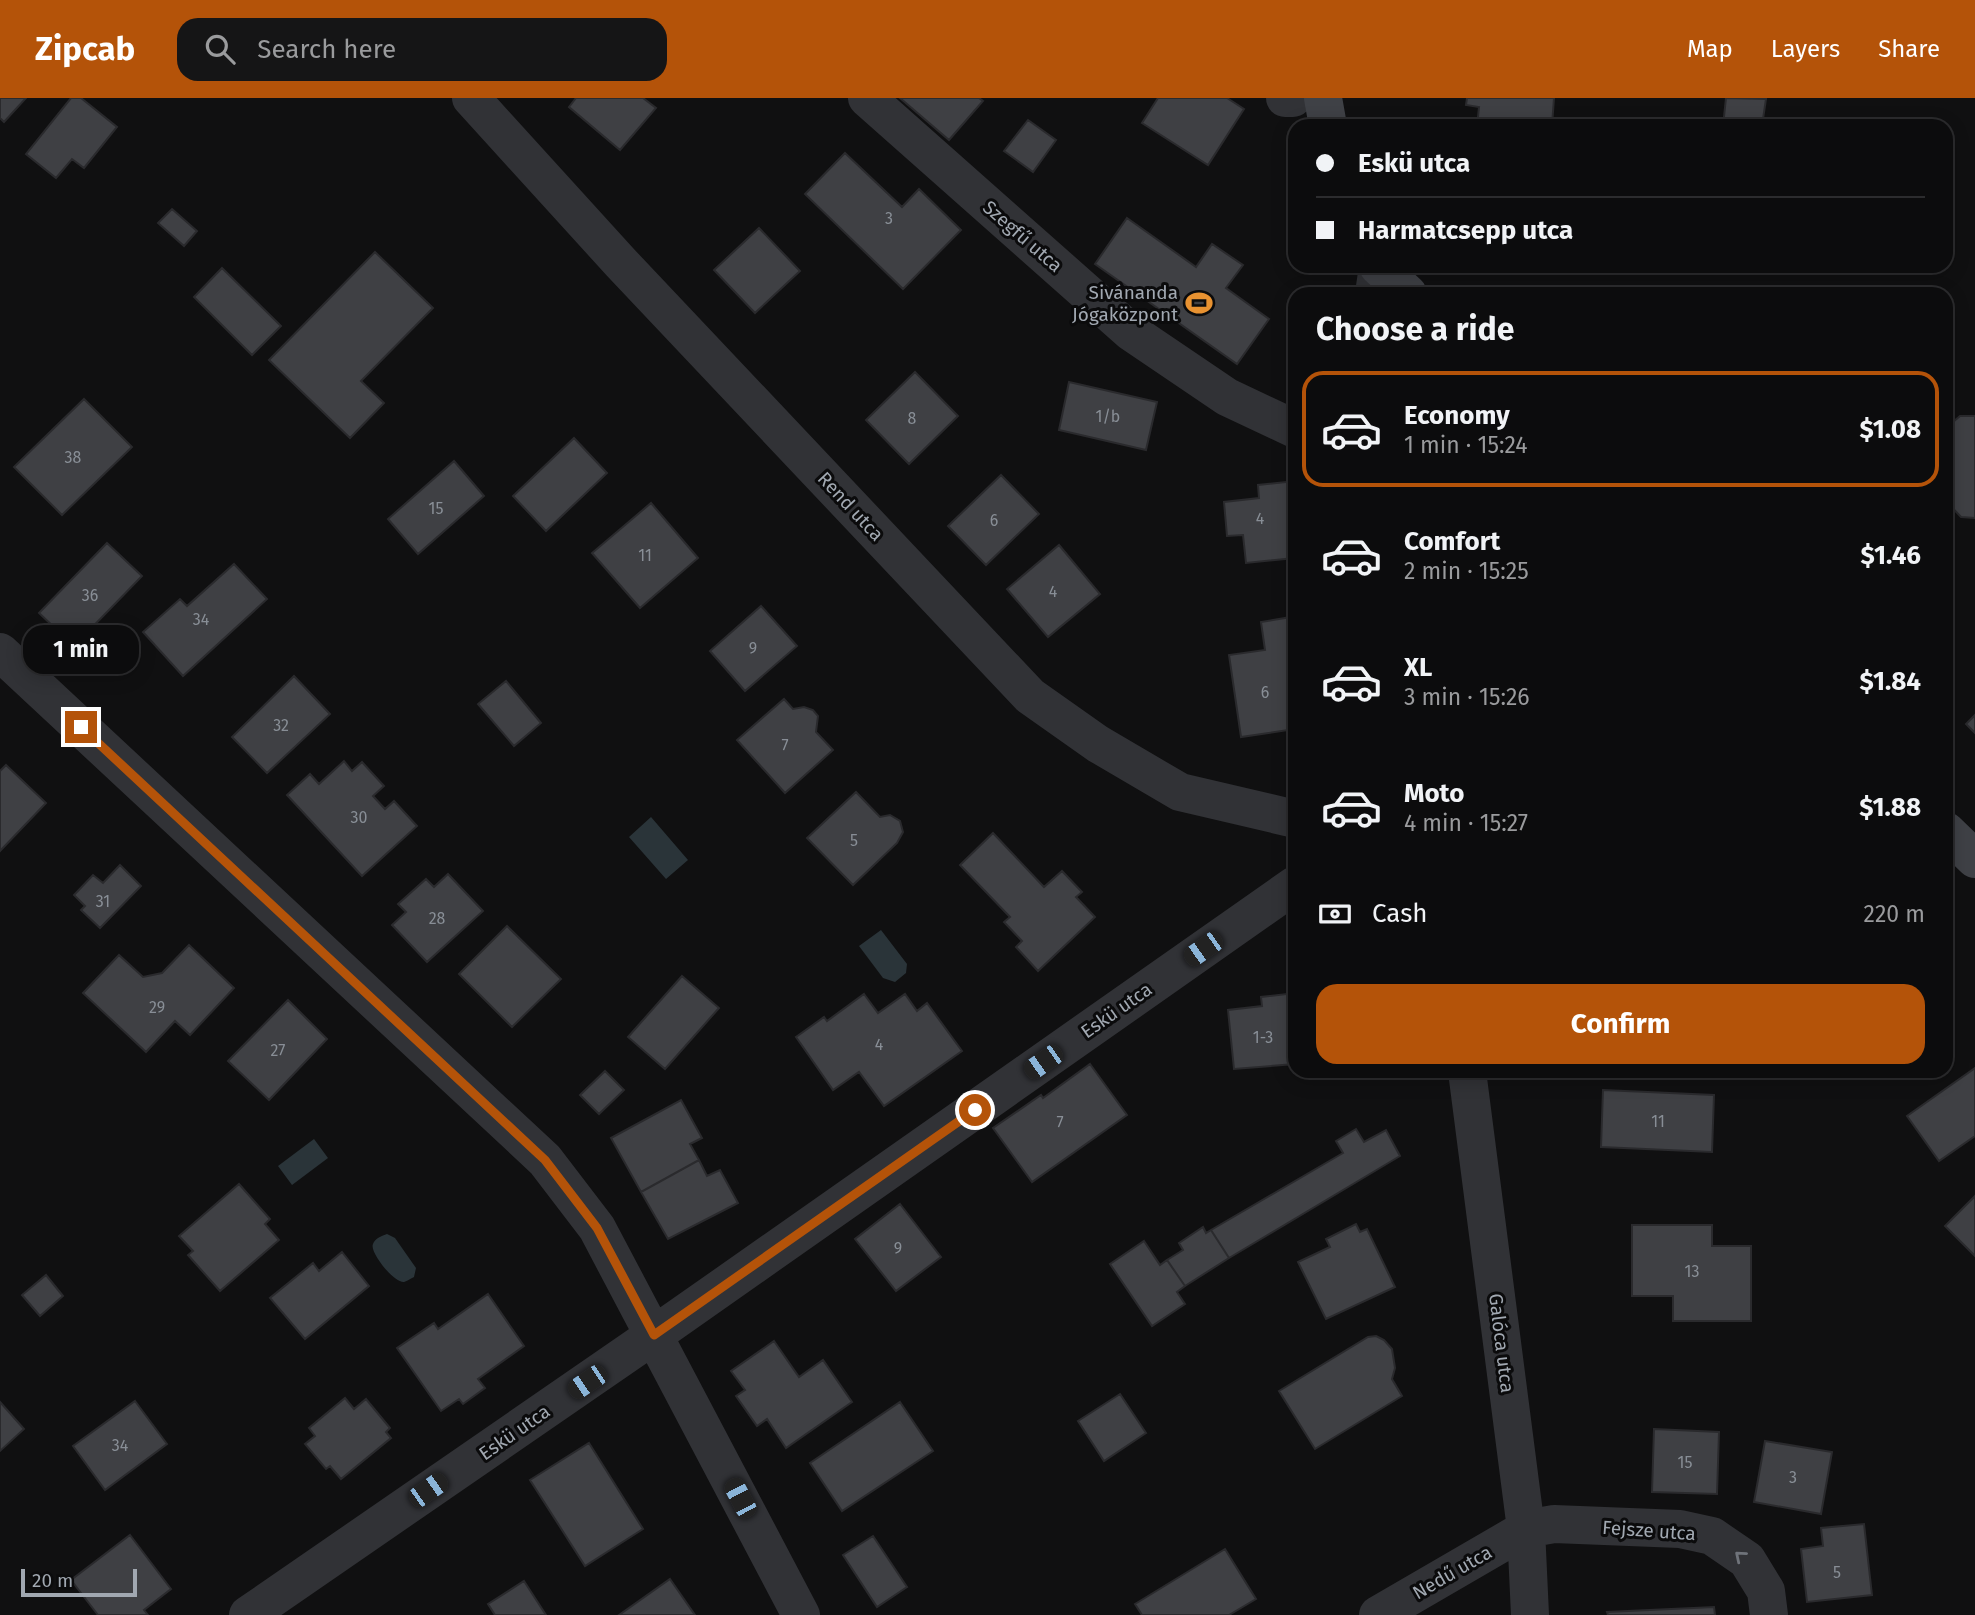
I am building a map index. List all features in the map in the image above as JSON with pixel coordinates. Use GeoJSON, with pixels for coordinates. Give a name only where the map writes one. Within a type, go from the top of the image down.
{"type":"FeatureCollection","features":[{"type":"Feature","properties":{"kind":"main road"},"geometry":{"type":"LineString","coordinates":[[1323,98],[1327,119]]}},
{"type":"Feature","properties":{"kind":"main road"},"geometry":{"type":"LineString","coordinates":[[1386,273],[1400,287]]}},
{"type":"Feature","properties":{"kind":"main road"},"geometry":{"type":"LineString","coordinates":[[1953,838],[1975,859]]}},
{"type":"Feature","properties":{"kind":"street","name":"Rend utca"},"geometry":{"type":"LineString","coordinates":[[471,98],[621,263],[1030,696],[1098,744],[1180,792],[1288,817]]}},
{"type":"Feature","properties":{"kind":"street","name":"Szegfű utca"},"geometry":{"type":"LineString","coordinates":[[867,98],[1131,332],[1227,397],[1288,426]]}},
{"type":"Feature","properties":{"kind":"street"},"geometry":{"type":"LineString","coordinates":[[1285,98],[1293,98]]}},
{"type":"Feature","properties":{"kind":"street"},"geometry":{"type":"LineString","coordinates":[[0,652],[545,1160],[597,1228],[801,1615]]}},
{"type":"Feature","properties":{"kind":"street","name":"Eskü utca"},"geometry":{"type":"LineString","coordinates":[[248,1615],[654,1335],[1288,890]]}},
{"type":"Feature","properties":{"kind":"street","name":"Galóca utca"},"geometry":{"type":"LineString","coordinates":[[1468,1078],[1525,1529],[1530,1615]]}},
{"type":"Feature","properties":{"kind":"street","name":"Fejsze utca"},"geometry":{"type":"LineString","coordinates":[[1525,1529],[1554,1524],[1680,1529],[1712,1535],[1746,1560],[1766,1591],[1769,1615]]}},
{"type":"Feature","properties":{"kind":"street","name":"Nedű utca"},"geometry":{"type":"LineString","coordinates":[[1378,1615],[1525,1529]]}},
{"type":"Feature","properties":{"kind":"shaded area"},"geometry":{"type":"Polygon","coordinates":[[[651,817],[688,860],[666,879],[629,837],[651,817]]]}},
{"type":"Feature","properties":{"kind":"shaded area"},"geometry":{"type":"Polygon","coordinates":[[[881,930],[907,964],[906,973],[895,982],[883,978],[859,946],[881,930]]]}},
{"type":"Feature","properties":{"kind":"shaded area"},"geometry":{"type":"Polygon","coordinates":[[[314,1139],[328,1158],[292,1185],[278,1166],[314,1139]]]}},
{"type":"Feature","properties":{"kind":"shaded area"},"geometry":{"type":"Polygon","coordinates":[[[387,1234],[395,1238],[416,1268],[414,1277],[405,1282],[389,1273],[378,1260],[373,1248],[374,1242],[387,1234]]]}},
{"type":"Feature","properties":{"kind":"building"},"geometry":{"type":"Polygon","coordinates":[[[0,98],[26,98],[4,122],[0,118],[0,98]]]}},
{"type":"Feature","properties":{"kind":"building"},"geometry":{"type":"Polygon","coordinates":[[[71,98],[81,98],[117,127],[84,168],[72,159],[56,178],[26,154],[71,98]]]}},
{"type":"Feature","properties":{"kind":"building"},"geometry":{"type":"Polygon","coordinates":[[[576,98],[643,98],[656,108],[620,150],[569,107],[576,98]]]}},
{"type":"Feature","properties":{"kind":"building"},"geometry":{"type":"Polygon","coordinates":[[[900,98],[979,98],[983,101],[949,140],[900,98]]]}},
{"type":"Feature","properties":{"kind":"building"},"geometry":{"type":"Polygon","coordinates":[[[1158,98],[1227,98],[1244,109],[1208,165],[1142,123],[1158,98]]]}},
{"type":"Feature","properties":{"kind":"building"},"geometry":{"type":"Polygon","coordinates":[[[1467,98],[1554,98],[1552,119],[1478,119],[1479,107],[1466,105],[1467,98]]]}},
{"type":"Feature","properties":{"kind":"building"},"geometry":{"type":"Polygon","coordinates":[[[1726,98],[1766,99],[1763,119],[1724,119],[1726,98]]]}},
{"type":"Feature","properties":{"kind":"building"},"geometry":{"type":"Polygon","coordinates":[[[1028,120],[1056,140],[1033,172],[1004,151],[1028,120]]]}},
{"type":"Feature","properties":{"kind":"building"},"geometry":{"type":"Polygon","coordinates":[[[845,153],[902,207],[919,189],[961,230],[903,289],[805,194],[845,153]]]}},
{"type":"Feature","properties":{"kind":"building"},"geometry":{"type":"Polygon","coordinates":[[[172,209],[197,231],[184,246],[158,223],[172,209]]]}},
{"type":"Feature","properties":{"kind":"building","name":"Sivánanda Jógaközpont"},"geometry":{"type":"Polygon","coordinates":[[[1127,218],[1196,267],[1212,244],[1243,265],[1226,288],[1269,319],[1237,364],[1095,264],[1127,218]]]}},
{"type":"Feature","properties":{"kind":"building"},"geometry":{"type":"Polygon","coordinates":[[[759,228],[800,271],[755,313],[714,270],[759,228]]]}},
{"type":"Feature","properties":{"kind":"building"},"geometry":{"type":"Polygon","coordinates":[[[375,252],[433,308],[361,381],[384,403],[350,438],[269,360],[375,252]]]}},
{"type":"Feature","properties":{"kind":"building"},"geometry":{"type":"Polygon","coordinates":[[[222,268],[281,326],[252,355],[194,297],[222,268]]]}},
{"type":"Feature","properties":{"kind":"building"},"geometry":{"type":"Polygon","coordinates":[[[915,372],[958,416],[909,464],[866,420],[915,372]]]}},
{"type":"Feature","properties":{"kind":"building"},"geometry":{"type":"Polygon","coordinates":[[[1069,382],[1157,402],[1146,450],[1059,430],[1069,382]]]}},
{"type":"Feature","properties":{"kind":"building"},"geometry":{"type":"Polygon","coordinates":[[[84,399],[132,447],[62,515],[14,467],[84,399]]]}},
{"type":"Feature","properties":{"kind":"building"},"geometry":{"type":"Polygon","coordinates":[[[1960,416],[1975,416],[1975,518],[1961,517],[1953,508],[1953,422],[1960,416]]]}},
{"type":"Feature","properties":{"kind":"building"},"geometry":{"type":"Polygon","coordinates":[[[574,438],[607,473],[546,531],[513,496],[574,438]]]}},
{"type":"Feature","properties":{"kind":"building"},"geometry":{"type":"Polygon","coordinates":[[[454,461],[484,496],[418,554],[388,519],[454,461]]]}},
{"type":"Feature","properties":{"kind":"building"},"geometry":{"type":"Polygon","coordinates":[[[1001,475],[1039,514],[986,565],[948,526],[1001,475]]]}},
{"type":"Feature","properties":{"kind":"building"},"geometry":{"type":"Polygon","coordinates":[[[1288,482],[1288,559],[1246,563],[1243,535],[1227,536],[1224,502],[1259,498],[1258,485],[1288,482]]]}},
{"type":"Feature","properties":{"kind":"building"},"geometry":{"type":"Polygon","coordinates":[[[651,503],[698,558],[640,608],[592,553],[651,503]]]}},
{"type":"Feature","properties":{"kind":"building"},"geometry":{"type":"Polygon","coordinates":[[[107,543],[142,576],[74,646],[39,613],[107,543]]]}},
{"type":"Feature","properties":{"kind":"building"},"geometry":{"type":"Polygon","coordinates":[[[1059,545],[1100,594],[1048,637],[1007,589],[1059,545]]]}},
{"type":"Feature","properties":{"kind":"building"},"geometry":{"type":"Polygon","coordinates":[[[234,564],[267,599],[183,676],[143,632],[180,599],[187,606],[234,564]]]}},
{"type":"Feature","properties":{"kind":"building"},"geometry":{"type":"Polygon","coordinates":[[[761,606],[797,646],[745,691],[710,651],[761,606]]]}},
{"type":"Feature","properties":{"kind":"building"},"geometry":{"type":"Polygon","coordinates":[[[1288,618],[1288,730],[1241,737],[1229,655],[1265,650],[1261,622],[1288,618]]]}},
{"type":"Feature","properties":{"kind":"building"},"geometry":{"type":"Polygon","coordinates":[[[294,676],[330,714],[267,773],[232,737],[294,676]]]}},
{"type":"Feature","properties":{"kind":"building"},"geometry":{"type":"Polygon","coordinates":[[[506,681],[541,723],[514,746],[478,704],[506,681]]]}},
{"type":"Feature","properties":{"kind":"building"},"geometry":{"type":"Polygon","coordinates":[[[784,699],[793,709],[804,707],[813,710],[818,716],[816,732],[833,750],[785,793],[737,740],[784,699]]]}},
{"type":"Feature","properties":{"kind":"building"},"geometry":{"type":"Polygon","coordinates":[[[1975,715],[1975,733],[1966,724],[1975,715]]]}},
{"type":"Feature","properties":{"kind":"building"},"geometry":{"type":"Polygon","coordinates":[[[344,761],[352,771],[362,762],[384,786],[373,796],[385,809],[394,801],[417,826],[362,876],[287,795],[310,774],[319,784],[344,761]]]}},
{"type":"Feature","properties":{"kind":"building"},"geometry":{"type":"Polygon","coordinates":[[[6,765],[46,803],[0,851],[0,771],[6,765]]]}},
{"type":"Feature","properties":{"kind":"building"},"geometry":{"type":"Polygon","coordinates":[[[856,792],[880,817],[890,815],[900,821],[903,832],[897,843],[853,885],[807,838],[856,792]]]}},
{"type":"Feature","properties":{"kind":"building"},"geometry":{"type":"Polygon","coordinates":[[[993,833],[1044,887],[1062,871],[1082,892],[1076,897],[1095,917],[1038,971],[1016,947],[1022,941],[1004,922],[1010,917],[960,865],[993,833]]]}},
{"type":"Feature","properties":{"kind":"building"},"geometry":{"type":"Polygon","coordinates":[[[120,865],[141,886],[100,928],[81,910],[85,906],[74,895],[93,875],[103,883],[120,865]]]}},
{"type":"Feature","properties":{"kind":"building"},"geometry":{"type":"Polygon","coordinates":[[[448,874],[483,911],[427,962],[392,925],[406,912],[398,904],[426,879],[434,887],[448,874]]]}},
{"type":"Feature","properties":{"kind":"building"},"geometry":{"type":"Polygon","coordinates":[[[507,926],[561,979],[512,1027],[459,974],[507,926]]]}},
{"type":"Feature","properties":{"kind":"building"},"geometry":{"type":"Polygon","coordinates":[[[189,945],[234,988],[190,1035],[175,1021],[146,1052],[83,993],[119,955],[143,977],[162,973],[189,945]]]}},
{"type":"Feature","properties":{"kind":"building"},"geometry":{"type":"Polygon","coordinates":[[[682,976],[719,1008],[665,1069],[628,1037],[682,976]]]}},
{"type":"Feature","properties":{"kind":"building"},"geometry":{"type":"Polygon","coordinates":[[[864,994],[878,1013],[905,994],[917,1011],[927,1003],[962,1051],[884,1106],[859,1072],[833,1090],[796,1037],[824,1017],[827,1021],[864,994]]]}},
{"type":"Feature","properties":{"kind":"building"},"geometry":{"type":"Polygon","coordinates":[[[1288,994],[1288,1065],[1234,1069],[1228,1010],[1262,1006],[1261,997],[1288,994]]]}},
{"type":"Feature","properties":{"kind":"building"},"geometry":{"type":"Polygon","coordinates":[[[288,1000],[327,1039],[269,1100],[228,1061],[288,1000]]]}},
{"type":"Feature","properties":{"kind":"building"},"geometry":{"type":"Polygon","coordinates":[[[1090,1064],[1127,1115],[1032,1182],[993,1128],[1041,1095],[1043,1098],[1090,1064]]]}},
{"type":"Feature","properties":{"kind":"building"},"geometry":{"type":"Polygon","coordinates":[[[1975,1068],[1975,1136],[1939,1161],[1907,1116],[1975,1068]]]}},
{"type":"Feature","properties":{"kind":"building"},"geometry":{"type":"Polygon","coordinates":[[[605,1071],[624,1090],[599,1114],[580,1095],[605,1071]]]}},
{"type":"Feature","properties":{"kind":"building"},"geometry":{"type":"Polygon","coordinates":[[[1603,1090],[1714,1095],[1712,1152],[1601,1147],[1603,1090]]]}},
{"type":"Feature","properties":{"kind":"building"},"geometry":{"type":"Polygon","coordinates":[[[681,1100],[702,1138],[690,1144],[699,1160],[641,1192],[611,1138],[681,1100]]]}},
{"type":"Feature","properties":{"kind":"building"},"geometry":{"type":"Polygon","coordinates":[[[1356,1129],[1364,1142],[1386,1130],[1400,1156],[1229,1258],[1211,1230],[1343,1153],[1336,1141],[1356,1129]]]}},
{"type":"Feature","properties":{"kind":"building"},"geometry":{"type":"Polygon","coordinates":[[[699,1160],[707,1176],[720,1170],[738,1203],[668,1239],[641,1192],[699,1160]]]}},
{"type":"Feature","properties":{"kind":"building"},"geometry":{"type":"Polygon","coordinates":[[[239,1184],[270,1219],[265,1224],[279,1240],[220,1291],[188,1255],[193,1251],[179,1236],[239,1184]]]}},
{"type":"Feature","properties":{"kind":"building"},"geometry":{"type":"Polygon","coordinates":[[[1975,1196],[1975,1256],[1945,1226],[1975,1196]]]}},
{"type":"Feature","properties":{"kind":"building"},"geometry":{"type":"Polygon","coordinates":[[[900,1204],[941,1257],[896,1291],[855,1239],[900,1204]]]}},
{"type":"Feature","properties":{"kind":"building"},"geometry":{"type":"Polygon","coordinates":[[[1356,1224],[1360,1232],[1367,1229],[1395,1287],[1326,1319],[1298,1262],[1330,1247],[1326,1239],[1356,1224]]]}},
{"type":"Feature","properties":{"kind":"building"},"geometry":{"type":"Polygon","coordinates":[[[1632,1225],[1712,1225],[1712,1246],[1751,1246],[1751,1321],[1673,1321],[1673,1296],[1632,1296],[1632,1225]]]}},
{"type":"Feature","properties":{"kind":"building"},"geometry":{"type":"Polygon","coordinates":[[[1203,1227],[1206,1233],[1211,1230],[1229,1258],[1185,1286],[1167,1260],[1183,1250],[1179,1243],[1203,1227]]]}},
{"type":"Feature","properties":{"kind":"building"},"geometry":{"type":"Polygon","coordinates":[[[1144,1241],[1160,1265],[1167,1260],[1185,1286],[1177,1292],[1185,1304],[1152,1326],[1110,1264],[1144,1241]]]}},
{"type":"Feature","properties":{"kind":"building"},"geometry":{"type":"Polygon","coordinates":[[[342,1252],[369,1286],[305,1339],[270,1298],[313,1263],[319,1271],[342,1252]]]}},
{"type":"Feature","properties":{"kind":"building"},"geometry":{"type":"Polygon","coordinates":[[[46,1275],[63,1296],[40,1316],[22,1295],[46,1275]]]}},
{"type":"Feature","properties":{"kind":"building"},"geometry":{"type":"Polygon","coordinates":[[[488,1294],[524,1346],[478,1379],[485,1388],[463,1404],[459,1399],[441,1411],[397,1348],[434,1323],[438,1329],[488,1294]]]}},
{"type":"Feature","properties":{"kind":"building"},"geometry":{"type":"Polygon","coordinates":[[[1376,1336],[1392,1349],[1395,1368],[1392,1379],[1402,1396],[1315,1449],[1279,1391],[1368,1337],[1376,1336]]]}},
{"type":"Feature","properties":{"kind":"building"},"geometry":{"type":"Polygon","coordinates":[[[774,1341],[799,1377],[823,1360],[852,1402],[786,1448],[767,1419],[757,1426],[736,1396],[745,1390],[731,1371],[774,1341]]]}},
{"type":"Feature","properties":{"kind":"building"},"geometry":{"type":"Polygon","coordinates":[[[1120,1394],[1146,1433],[1104,1461],[1078,1421],[1120,1394]]]}},
{"type":"Feature","properties":{"kind":"building"},"geometry":{"type":"Polygon","coordinates":[[[345,1398],[354,1409],[366,1399],[390,1428],[386,1432],[391,1438],[341,1479],[330,1466],[326,1469],[305,1444],[315,1436],[309,1428],[345,1398]]]}},
{"type":"Feature","properties":{"kind":"building"},"geometry":{"type":"Polygon","coordinates":[[[135,1401],[167,1444],[105,1490],[73,1446],[135,1401]]]}},
{"type":"Feature","properties":{"kind":"building"},"geometry":{"type":"Polygon","coordinates":[[[0,1402],[24,1429],[0,1451],[0,1402]]]}},
{"type":"Feature","properties":{"kind":"building"},"geometry":{"type":"Polygon","coordinates":[[[900,1402],[933,1451],[842,1511],[810,1463],[900,1402]]]}},
{"type":"Feature","properties":{"kind":"building"},"geometry":{"type":"Polygon","coordinates":[[[1654,1429],[1719,1432],[1717,1494],[1652,1492],[1654,1429]]]}},
{"type":"Feature","properties":{"kind":"building"},"geometry":{"type":"Polygon","coordinates":[[[1765,1441],[1832,1452],[1821,1514],[1754,1502],[1765,1441]]]}},
{"type":"Feature","properties":{"kind":"building"},"geometry":{"type":"Polygon","coordinates":[[[589,1443],[643,1529],[585,1566],[530,1480],[589,1443]]]}},
{"type":"Feature","properties":{"kind":"building"},"geometry":{"type":"Polygon","coordinates":[[[1864,1524],[1872,1595],[1807,1602],[1801,1549],[1823,1546],[1821,1528],[1864,1524]]]}},
{"type":"Feature","properties":{"kind":"building"},"geometry":{"type":"Polygon","coordinates":[[[130,1535],[171,1589],[144,1610],[148,1615],[98,1615],[71,1580],[130,1535]]]}},
{"type":"Feature","properties":{"kind":"building"},"geometry":{"type":"Polygon","coordinates":[[[873,1536],[907,1587],[877,1607],[843,1555],[873,1536]]]}},
{"type":"Feature","properties":{"kind":"building"},"geometry":{"type":"Polygon","coordinates":[[[1225,1549],[1256,1599],[1229,1615],[1142,1615],[1135,1604],[1225,1549]]]}},
{"type":"Feature","properties":{"kind":"building"},"geometry":{"type":"Polygon","coordinates":[[[670,1579],[695,1615],[619,1615],[670,1579]]]}},
{"type":"Feature","properties":{"kind":"building"},"geometry":{"type":"Polygon","coordinates":[[[524,1581],[546,1615],[495,1615],[488,1604],[524,1581]]]}},
{"type":"Feature","properties":{"kind":"building"},"geometry":{"type":"Polygon","coordinates":[[[1714,1607],[1715,1615],[1608,1615],[1607,1612],[1714,1607]]]}},
{"type":"Feature","properties":{"kind":"place","name":"Sivánanda Jógaközpont"},"geometry":{"type":"Point","coordinates":[1199,303]}},
{"type":"Feature","properties":{"kind":"route"},"geometry":{"type":"LineString","coordinates":[[81,727],[545,1160],[597,1228],[654,1335],[975,1110]]}}]}
